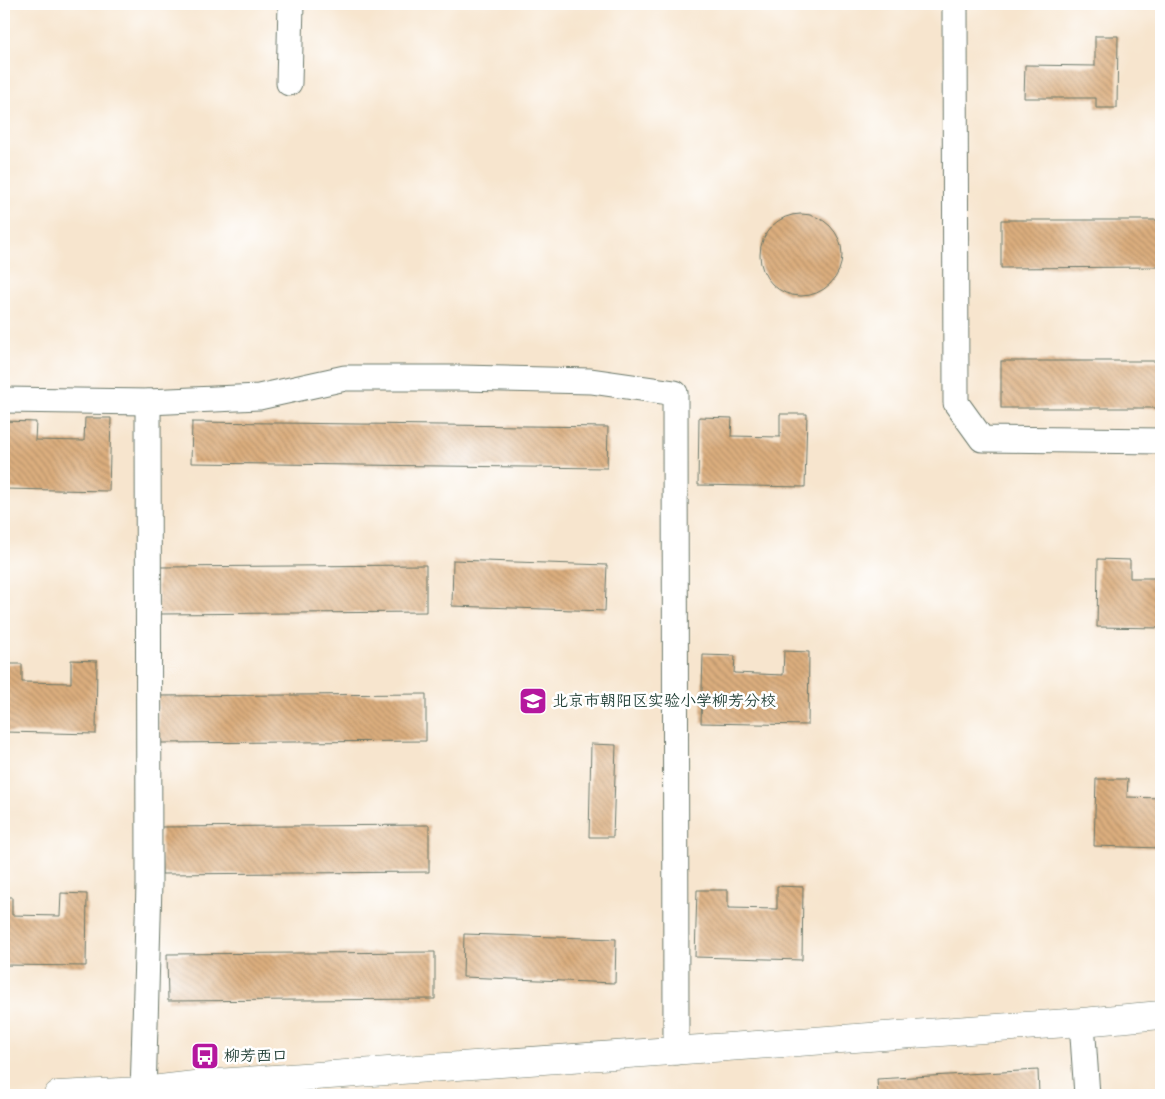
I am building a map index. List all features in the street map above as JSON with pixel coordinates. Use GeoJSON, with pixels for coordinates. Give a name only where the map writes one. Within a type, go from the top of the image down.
{"type":"FeatureCollection","features":[{"type":"Feature","properties":{"kind":"street"},"geometry":{"type":"LineString","coordinates":[[289,83],[291,4]]}},
{"type":"Feature","properties":{"kind":"street"},"geometry":{"type":"LineString","coordinates":[[955,4],[956,404],[982,439],[1161,441]]}},
{"type":"Feature","properties":{"kind":"street"},"geometry":{"type":"LineString","coordinates":[[4,400],[148,402],[259,398],[346,378],[591,381],[675,393],[676,1052]]}},
{"type":"Feature","properties":{"kind":"street"},"geometry":{"type":"LineString","coordinates":[[143,1093],[150,884],[148,402]]}},
{"type":"Feature","properties":{"kind":"street"},"geometry":{"type":"LineString","coordinates":[[58,1095],[143,1093],[203,1084],[676,1052],[1161,1015]]}},
{"type":"Feature","properties":{"kind":"street"},"geometry":{"type":"LineString","coordinates":[[1082,1022],[1087,1095]]}},
{"type":"Feature","properties":{"kind":"building"},"geometry":{"type":"Polygon","coordinates":[[[1095,36],[1118,36],[1117,108],[1096,108],[1096,98],[1024,98],[1025,65],[1095,66],[1095,36]]]}},
{"type":"Feature","properties":{"kind":"building"},"geometry":{"type":"Polygon","coordinates":[[[801,214],[817,217],[830,226],[839,239],[842,255],[839,271],[830,284],[817,293],[801,296],[785,293],[772,284],[763,271],[760,255],[763,239],[772,226],[785,217],[801,214]]]}},
{"type":"Feature","properties":{"kind":"building"},"geometry":{"type":"Polygon","coordinates":[[[1001,220],[1161,220],[1161,267],[1001,268],[1001,220]]]}},
{"type":"Feature","properties":{"kind":"building"},"geometry":{"type":"Polygon","coordinates":[[[1001,361],[1161,361],[1161,408],[1001,408],[1001,361]]]}},
{"type":"Feature","properties":{"kind":"building"},"geometry":{"type":"Polygon","coordinates":[[[780,414],[807,414],[805,487],[698,485],[699,417],[732,418],[731,436],[780,437],[780,414]]]}},
{"type":"Feature","properties":{"kind":"building"},"geometry":{"type":"Polygon","coordinates":[[[85,418],[111,418],[109,491],[4,489],[4,421],[36,422],[35,440],[84,441],[85,418]]]}},
{"type":"Feature","properties":{"kind":"building"},"geometry":{"type":"Polygon","coordinates":[[[192,422],[608,427],[607,468],[191,463],[192,422]]]}},
{"type":"Feature","properties":{"kind":"building"},"geometry":{"type":"Polygon","coordinates":[[[1098,559],[1130,560],[1130,578],[1161,578],[1161,628],[1097,627],[1098,559]]]}},
{"type":"Feature","properties":{"kind":"building"},"geometry":{"type":"Polygon","coordinates":[[[453,560],[607,565],[605,611],[452,606],[453,560]]]}},
{"type":"Feature","properties":{"kind":"building"},"geometry":{"type":"Polygon","coordinates":[[[426,565],[426,612],[158,614],[158,567],[426,565]]]}},
{"type":"Feature","properties":{"kind":"building"},"geometry":{"type":"Polygon","coordinates":[[[784,651],[809,652],[808,725],[701,723],[703,655],[735,656],[734,673],[783,675],[784,651]]]}},
{"type":"Feature","properties":{"kind":"building"},"geometry":{"type":"Polygon","coordinates":[[[71,660],[97,661],[96,734],[4,732],[4,664],[22,664],[22,682],[71,683],[71,660]]]}},
{"type":"Feature","properties":{"kind":"building"},"geometry":{"type":"Polygon","coordinates":[[[426,694],[426,741],[159,743],[158,696],[426,694]]]}},
{"type":"Feature","properties":{"kind":"building"},"geometry":{"type":"Polygon","coordinates":[[[591,744],[616,745],[613,837],[589,837],[591,744]]]}},
{"type":"Feature","properties":{"kind":"building"},"geometry":{"type":"Polygon","coordinates":[[[1096,779],[1128,779],[1127,797],[1161,798],[1161,848],[1094,846],[1096,779]]]}},
{"type":"Feature","properties":{"kind":"building"},"geometry":{"type":"Polygon","coordinates":[[[429,825],[429,872],[162,874],[161,827],[429,825]]]}},
{"type":"Feature","properties":{"kind":"building"},"geometry":{"type":"Polygon","coordinates":[[[777,886],[803,887],[802,960],[695,957],[697,890],[728,890],[728,908],[777,909],[777,886]]]}},
{"type":"Feature","properties":{"kind":"building"},"geometry":{"type":"Polygon","coordinates":[[[61,893],[87,894],[86,966],[4,965],[4,897],[12,897],[12,915],[60,916],[61,893]]]}},
{"type":"Feature","properties":{"kind":"building"},"geometry":{"type":"Polygon","coordinates":[[[464,934],[616,939],[615,983],[463,977],[464,934]]]}},
{"type":"Feature","properties":{"kind":"building"},"geometry":{"type":"Polygon","coordinates":[[[435,952],[435,999],[168,1001],[167,954],[435,952]]]}},
{"type":"Feature","properties":{"kind":"building"},"geometry":{"type":"Polygon","coordinates":[[[1038,1070],[1039,1095],[878,1095],[877,1079],[1038,1070]]]}},
{"type":"Feature","properties":{"kind":"place","name":"北京市朝阳区实验小学柳芳分校"},"geometry":{"type":"Point","coordinates":[533,701]}},
{"type":"Feature","properties":{"kind":"place","name":"柳芳西口"},"geometry":{"type":"Point","coordinates":[205,1056]}}]}
